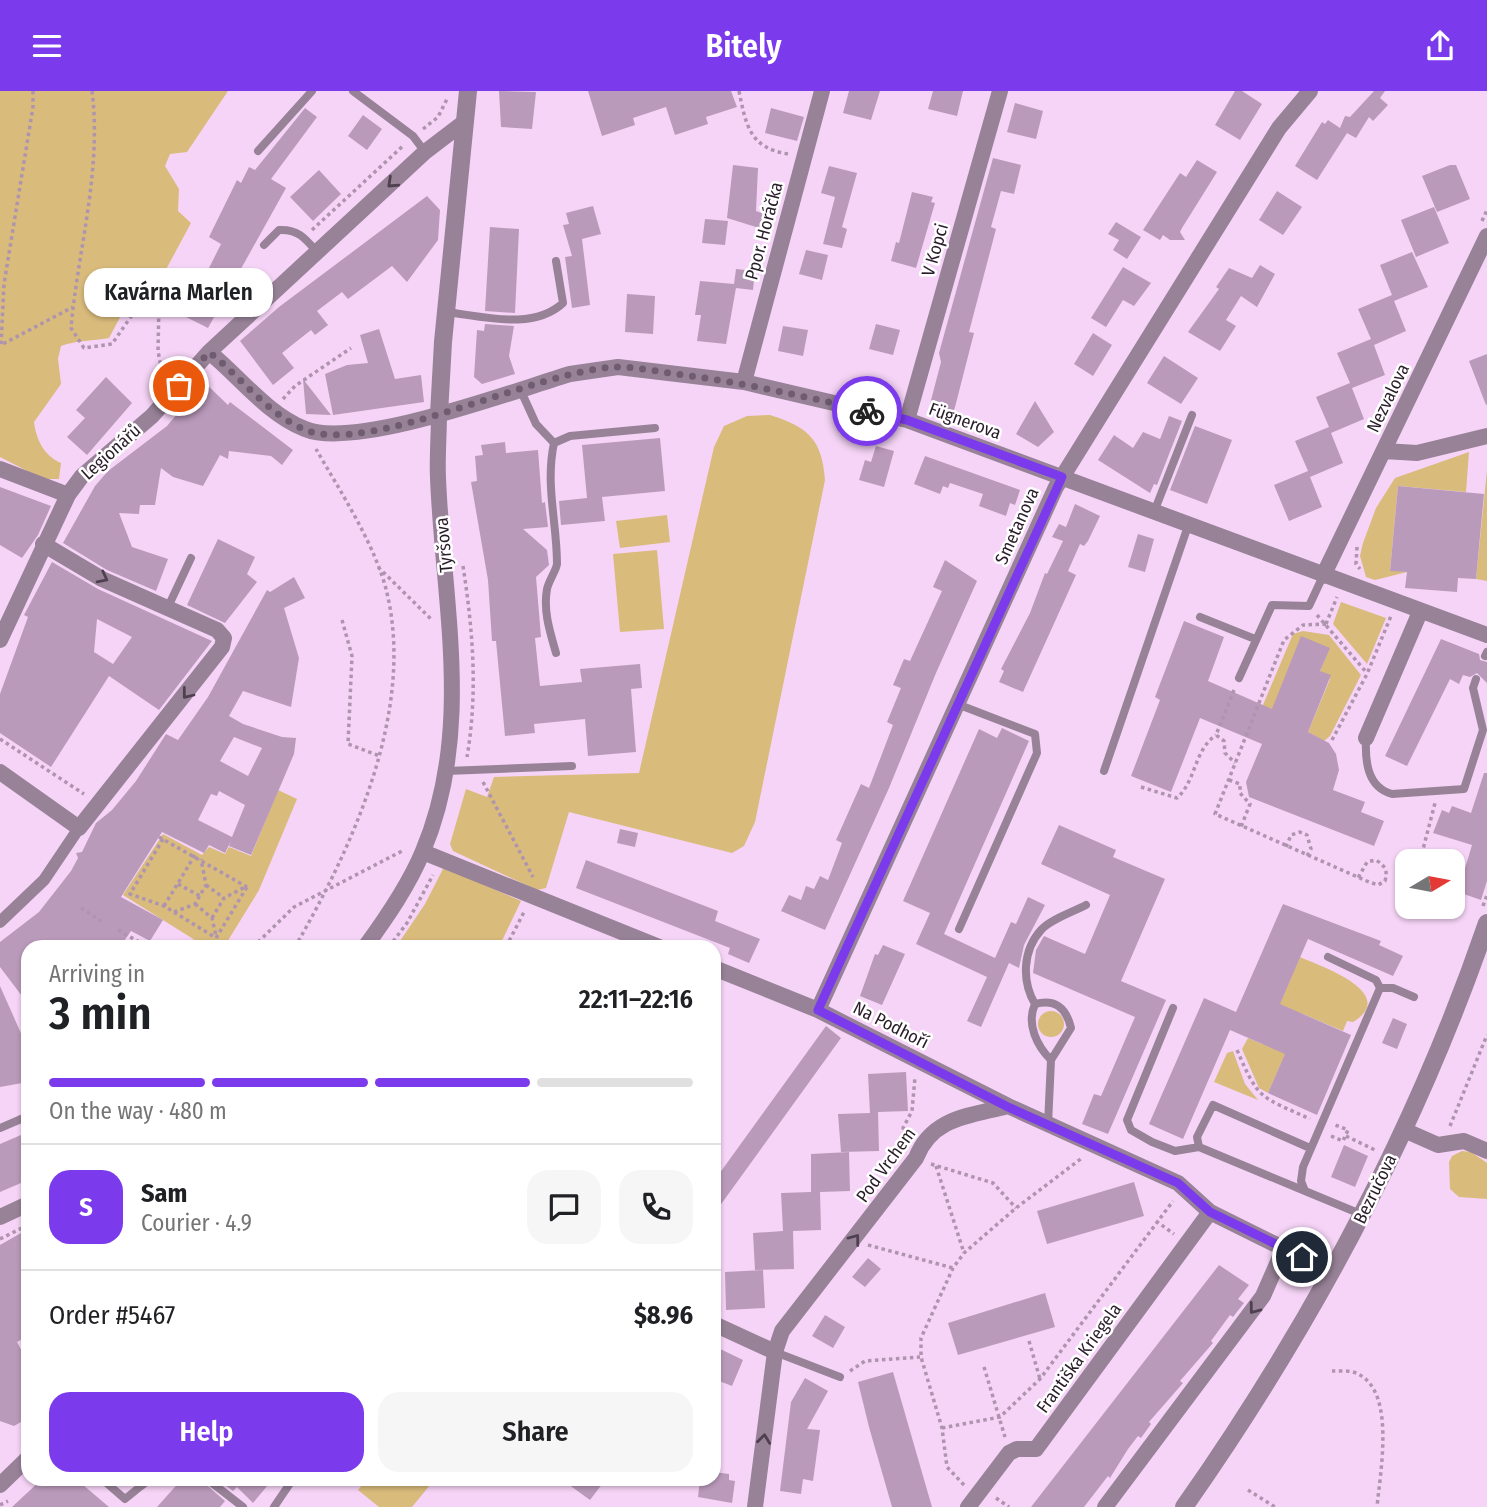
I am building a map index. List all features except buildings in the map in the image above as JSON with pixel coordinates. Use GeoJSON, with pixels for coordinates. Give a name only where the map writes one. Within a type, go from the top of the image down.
{"type":"FeatureCollection","features":[{"type":"Feature","properties":{"kind":"street"},"geometry":{"type":"LineString","coordinates":[[463,123],[468,91]]}},
{"type":"Feature","properties":{"kind":"street","name":"Ppor. Horáčka"},"geometry":{"type":"LineString","coordinates":[[744,382],[822,91]]}},
{"type":"Feature","properties":{"kind":"street","name":"V Kopci"},"geometry":{"type":"LineString","coordinates":[[907,420],[1000,91]]}},
{"type":"Feature","properties":{"kind":"street","name":"Smetanova"},"geometry":{"type":"LineString","coordinates":[[818,1010],[1062,477],[1279,128],[1310,91]]}},
{"type":"Feature","properties":{"kind":"street","name":"Legionářů"},"geometry":{"type":"LineString","coordinates":[[0,640],[43,544],[68,495],[82,476],[152,416],[209,352],[425,152],[463,123]]}},
{"type":"Feature","properties":{"kind":"street","name":"Tyršova"},"geometry":{"type":"LineString","coordinates":[[370,940],[403,890],[423,852],[447,771],[453,671],[438,477],[439,414],[463,123]]}},
{"type":"Feature","properties":{"kind":"street","name":"Nezvalova"},"geometry":{"type":"LineString","coordinates":[[1320,581],[1384,451],[1484,229]]}},
{"type":"Feature","properties":{"kind":"street"},"geometry":{"type":"LineString","coordinates":[[209,352],[279,402],[304,429]]}},
{"type":"Feature","properties":{"kind":"street","name":"Fügnerova"},"geometry":{"type":"LineString","coordinates":[[304,429],[328,435],[349,433],[439,414],[570,374],[618,367],[744,382],[907,420],[1154,512],[1320,581],[1356,589],[1417,619],[1487,635]]}},
{"type":"Feature","properties":{"kind":"street"},"geometry":{"type":"LineString","coordinates":[[1384,451],[1417,453],[1486,439]]}},
{"type":"Feature","properties":{"kind":"street"},"geometry":{"type":"LineString","coordinates":[[0,469],[68,495]]}},
{"type":"Feature","properties":{"kind":"street"},"geometry":{"type":"LineString","coordinates":[[0,922],[44,880],[79,828],[188,693],[222,647],[224,638],[218,630],[102,579],[43,544]]}},
{"type":"Feature","properties":{"kind":"street"},"geometry":{"type":"LineString","coordinates":[[1366,738],[1417,619]]}},
{"type":"Feature","properties":{"kind":"street"},"geometry":{"type":"LineString","coordinates":[[0,772],[48,798],[79,828]]}},
{"type":"Feature","properties":{"kind":"street"},"geometry":{"type":"LineString","coordinates":[[423,852],[642,940]]}},
{"type":"Feature","properties":{"kind":"street","name":"Bezručova"},"geometry":{"type":"LineString","coordinates":[[1184,1507],[1273,1375],[1313,1309],[1363,1215],[1405,1130],[1459,1005],[1487,923]]}},
{"type":"Feature","properties":{"kind":"street","name":"Na Podhoří"},"geometry":{"type":"LineString","coordinates":[[721,971],[818,1010],[1008,1107]]}},
{"type":"Feature","properties":{"kind":"street"},"geometry":{"type":"LineString","coordinates":[[1008,1107],[1099,1145],[1178,1183],[1210,1212],[1331,1272]]}},
{"type":"Feature","properties":{"kind":"street","name":"Pod Vrchem"},"geometry":{"type":"LineString","coordinates":[[755,1507],[775,1352],[782,1331],[854,1241],[916,1158],[921,1145],[942,1123],[1008,1107]]}},
{"type":"Feature","properties":{"kind":"street"},"geometry":{"type":"LineString","coordinates":[[1405,1130],[1443,1144],[1464,1141],[1487,1151]]}},
{"type":"Feature","properties":{"kind":"street"},"geometry":{"type":"LineString","coordinates":[[0,1217],[21,1207]]}},
{"type":"Feature","properties":{"kind":"street","name":"Františka Kriegela"},"geometry":{"type":"LineString","coordinates":[[1009,1453],[1017,1449],[1037,1449],[1210,1212]]}},
{"type":"Feature","properties":{"kind":"street"},"geometry":{"type":"LineString","coordinates":[[1105,1507],[1263,1296],[1284,1248]]}},
{"type":"Feature","properties":{"kind":"street"},"geometry":{"type":"LineString","coordinates":[[721,1327],[775,1352]]}},
{"type":"Feature","properties":{"kind":"street"},"geometry":{"type":"LineString","coordinates":[[972,1502],[1009,1453]]}},
{"type":"Feature","properties":{"kind":"street"},"geometry":{"type":"LineString","coordinates":[[0,1485],[21,1465]]}},
{"type":"Feature","properties":{"kind":"lane"},"geometry":{"type":"LineString","coordinates":[[258,151],[312,91]]}},
{"type":"Feature","properties":{"kind":"lane"},"geometry":{"type":"LineString","coordinates":[[353,91],[413,136],[425,152]]}},
{"type":"Feature","properties":{"kind":"lane"},"geometry":{"type":"LineString","coordinates":[[264,245],[279,230],[292,229],[305,237],[317,252]]}},
{"type":"Feature","properties":{"kind":"lane"},"geometry":{"type":"LineString","coordinates":[[446,312],[512,321],[557,309],[564,303],[556,261]]}},
{"type":"Feature","properties":{"kind":"lane"},"geometry":{"type":"LineString","coordinates":[[520,389],[536,424],[554,443]]}},
{"type":"Feature","properties":{"kind":"lane"},"geometry":{"type":"LineString","coordinates":[[1154,512],[1192,415]]}},
{"type":"Feature","properties":{"kind":"lane"},"geometry":{"type":"LineString","coordinates":[[554,443],[570,436],[655,428]]}},
{"type":"Feature","properties":{"kind":"lane"},"geometry":{"type":"LineString","coordinates":[[554,443],[550,464],[550,499],[557,567],[547,593],[547,618],[556,653]]}},
{"type":"Feature","properties":{"kind":"lane"},"geometry":{"type":"LineString","coordinates":[[1104,771],[1188,526]]}},
{"type":"Feature","properties":{"kind":"lane"},"geometry":{"type":"LineString","coordinates":[[168,607],[191,558]]}},
{"type":"Feature","properties":{"kind":"lane"},"geometry":{"type":"LineString","coordinates":[[1239,678],[1272,605],[1309,605],[1320,581]]}},
{"type":"Feature","properties":{"kind":"lane"},"geometry":{"type":"LineString","coordinates":[[1200,617],[1255,639]]}},
{"type":"Feature","properties":{"kind":"lane"},"geometry":{"type":"LineString","coordinates":[[1366,738],[1370,776],[1381,791],[1392,794],[1464,789],[1483,730],[1473,688],[1476,679]]}},
{"type":"Feature","properties":{"kind":"lane"},"geometry":{"type":"LineString","coordinates":[[957,704],[1035,734],[1038,741],[1037,753],[959,929]]}},
{"type":"Feature","properties":{"kind":"lane"},"geometry":{"type":"LineString","coordinates":[[447,771],[572,766]]}},
{"type":"Feature","properties":{"kind":"lane"},"geometry":{"type":"LineString","coordinates":[[1035,1004],[1026,988],[1029,951],[1042,929],[1086,905]]}},
{"type":"Feature","properties":{"kind":"lane"},"geometry":{"type":"LineString","coordinates":[[1328,957],[1376,980],[1380,988]]}},
{"type":"Feature","properties":{"kind":"lane"},"geometry":{"type":"LineString","coordinates":[[1380,988],[1394,988],[1414,997]]}},
{"type":"Feature","properties":{"kind":"lane"},"geometry":{"type":"LineString","coordinates":[[1305,1191],[1302,1174],[1310,1148],[1380,988]]}},
{"type":"Feature","properties":{"kind":"lane"},"geometry":{"type":"LineString","coordinates":[[1035,1004],[1049,1001],[1068,1014],[1071,1028],[1051,1060],[1048,1124]]}},
{"type":"Feature","properties":{"kind":"lane"},"geometry":{"type":"LineString","coordinates":[[1035,1004],[1031,1012],[1034,1031],[1039,1047],[1051,1060]]}},
{"type":"Feature","properties":{"kind":"lane"},"geometry":{"type":"LineString","coordinates":[[1173,1008],[1127,1120],[1131,1130],[1175,1151],[1199,1147],[1363,1215]]}},
{"type":"Feature","properties":{"kind":"lane"},"geometry":{"type":"LineString","coordinates":[[1199,1147],[1197,1137],[1213,1105],[1310,1148]]}},
{"type":"Feature","properties":{"kind":"lane"},"geometry":{"type":"LineString","coordinates":[[0,1128],[21,1119]]}},
{"type":"Feature","properties":{"kind":"lane"},"geometry":{"type":"LineString","coordinates":[[775,1352],[840,1377]]}},
{"type":"Feature","properties":{"kind":"lane"},"geometry":{"type":"LineString","coordinates":[[110,1486],[125,1499],[141,1486]]}},
{"type":"Feature","properties":{"kind":"lane"},"geometry":{"type":"LineString","coordinates":[[216,1486],[243,1507]]}},
{"type":"Feature","properties":{"kind":"lane"},"geometry":{"type":"LineString","coordinates":[[274,1507],[288,1486]]}},
{"type":"Feature","properties":{"kind":"path"},"geometry":{"type":"LineString","coordinates":[[33,91],[33,107],[4,284],[2,345],[73,307]]}},
{"type":"Feature","properties":{"kind":"path"},"geometry":{"type":"LineString","coordinates":[[92,91],[92,187],[71,328],[84,348],[112,344],[148,292],[159,303],[159,351],[163,377]]}},
{"type":"Feature","properties":{"kind":"path"},"geometry":{"type":"LineString","coordinates":[[738,91],[757,143],[768,151],[804,156]]}},
{"type":"Feature","properties":{"kind":"path"},"geometry":{"type":"LineString","coordinates":[[413,136],[438,117],[448,99]]}},
{"type":"Feature","properties":{"kind":"path"},"geometry":{"type":"LineString","coordinates":[[1484,229],[1487,210]]}},
{"type":"Feature","properties":{"kind":"path"},"geometry":{"type":"LineString","coordinates":[[279,402],[295,386],[351,348]]}},
{"type":"Feature","properties":{"kind":"path"},"geometry":{"type":"LineString","coordinates":[[279,402],[291,405]]}},
{"type":"Feature","properties":{"kind":"path"},"geometry":{"type":"LineString","coordinates":[[299,940],[329,887],[380,756],[394,681],[387,591],[359,525],[304,429]]}},
{"type":"Feature","properties":{"kind":"path"},"geometry":{"type":"LineString","coordinates":[[1356,589],[1361,570],[1356,564],[1355,555],[1360,536]]}},
{"type":"Feature","properties":{"kind":"path"},"geometry":{"type":"LineString","coordinates":[[376,565],[427,617],[438,623]]}},
{"type":"Feature","properties":{"kind":"path"},"geometry":{"type":"LineString","coordinates":[[1320,581],[1338,595],[1331,604],[1326,624]]}},
{"type":"Feature","properties":{"kind":"path"},"geometry":{"type":"LineString","coordinates":[[1381,612],[1417,619]]}},
{"type":"Feature","properties":{"kind":"path"},"geometry":{"type":"LineString","coordinates":[[1332,740],[1367,674],[1391,616]]}},
{"type":"Feature","properties":{"kind":"path"},"geometry":{"type":"LineString","coordinates":[[342,620],[352,656],[348,744],[380,756]]}},
{"type":"Feature","properties":{"kind":"path"},"geometry":{"type":"LineString","coordinates":[[1326,624],[1367,674]]}},
{"type":"Feature","properties":{"kind":"path"},"geometry":{"type":"LineString","coordinates":[[1326,624],[1303,625],[1284,640],[1216,814],[1286,847],[1358,878],[1378,885],[1385,881],[1387,873],[1384,866],[1376,860],[1367,862],[1358,878]]}},
{"type":"Feature","properties":{"kind":"path"},"geometry":{"type":"LineString","coordinates":[[1141,787],[1177,798],[1185,791],[1207,741],[1216,735],[1239,678]]}},
{"type":"Feature","properties":{"kind":"path"},"geometry":{"type":"LineString","coordinates":[[1216,735],[1224,741],[1225,753],[1235,763]]}},
{"type":"Feature","properties":{"kind":"path"},"geometry":{"type":"LineString","coordinates":[[0,739],[85,793],[79,828]]}},
{"type":"Feature","properties":{"kind":"path"},"geometry":{"type":"LineString","coordinates":[[477,771],[537,884],[537,898],[510,940]]}},
{"type":"Feature","properties":{"kind":"path"},"geometry":{"type":"LineString","coordinates":[[1228,780],[1240,784],[1240,793],[1250,804],[1241,827]]}},
{"type":"Feature","properties":{"kind":"path"},"geometry":{"type":"LineString","coordinates":[[1423,849],[1438,791]]}},
{"type":"Feature","properties":{"kind":"path"},"geometry":{"type":"LineString","coordinates":[[1286,847],[1291,835],[1300,832],[1307,835],[1311,849],[1307,856]]}},
{"type":"Feature","properties":{"kind":"path"},"geometry":{"type":"LineString","coordinates":[[216,938],[164,906],[130,894],[161,838],[247,887]]}},
{"type":"Feature","properties":{"kind":"path"},"geometry":{"type":"LineString","coordinates":[[260,940],[294,907],[404,850]]}},
{"type":"Feature","properties":{"kind":"path"},"geometry":{"type":"LineString","coordinates":[[164,906],[195,855]]}},
{"type":"Feature","properties":{"kind":"path"},"geometry":{"type":"LineString","coordinates":[[174,912],[195,904],[206,885],[201,859]]}},
{"type":"Feature","properties":{"kind":"path"},"geometry":{"type":"LineString","coordinates":[[178,884],[200,896]]}},
{"type":"Feature","properties":{"kind":"path"},"geometry":{"type":"LineString","coordinates":[[206,885],[224,898]]}},
{"type":"Feature","properties":{"kind":"path"},"geometry":{"type":"LineString","coordinates":[[212,918],[224,898],[247,887]]}},
{"type":"Feature","properties":{"kind":"path"},"geometry":{"type":"LineString","coordinates":[[216,938],[247,887]]}},
{"type":"Feature","properties":{"kind":"path"},"geometry":{"type":"LineString","coordinates":[[394,940],[421,899]]}},
{"type":"Feature","properties":{"kind":"path"},"geometry":{"type":"LineString","coordinates":[[195,904],[212,918],[216,938]]}},
{"type":"Feature","properties":{"kind":"path"},"geometry":{"type":"LineString","coordinates":[[81,908],[101,921]]}},
{"type":"Feature","properties":{"kind":"path"},"geometry":{"type":"LineString","coordinates":[[118,930],[136,940]]}},
{"type":"Feature","properties":{"kind":"path"},"geometry":{"type":"LineString","coordinates":[[1443,1144],[1487,1035]]}},
{"type":"Feature","properties":{"kind":"path"},"geometry":{"type":"LineString","coordinates":[[1237,1050],[1253,1087],[1264,1098],[1320,1123]]}},
{"type":"Feature","properties":{"kind":"path"},"geometry":{"type":"LineString","coordinates":[[917,1060],[912,1111],[903,1128],[921,1145]]}},
{"type":"Feature","properties":{"kind":"path"},"geometry":{"type":"LineString","coordinates":[[1333,1124],[1348,1130],[1345,1136],[1343,1141],[1329,1135],[1333,1124]]}},
{"type":"Feature","properties":{"kind":"path"},"geometry":{"type":"LineString","coordinates":[[1345,1136],[1379,1151]]}},
{"type":"Feature","properties":{"kind":"path"},"geometry":{"type":"LineString","coordinates":[[972,1502],[947,1467],[942,1428],[921,1357],[921,1338],[953,1268],[964,1254],[1016,1208],[1099,1145]]}},
{"type":"Feature","properties":{"kind":"path"},"geometry":{"type":"LineString","coordinates":[[964,1254],[936,1166],[993,1183],[1016,1208]]}},
{"type":"Feature","properties":{"kind":"path"},"geometry":{"type":"LineString","coordinates":[[942,1428],[1000,1417],[1040,1379],[1172,1202]]}},
{"type":"Feature","properties":{"kind":"path"},"geometry":{"type":"LineString","coordinates":[[1156,1221],[1186,1243]]}},
{"type":"Feature","properties":{"kind":"path"},"geometry":{"type":"LineString","coordinates":[[0,1239],[21,1228]]}},
{"type":"Feature","properties":{"kind":"path"},"geometry":{"type":"LineString","coordinates":[[854,1241],[953,1268]]}},
{"type":"Feature","properties":{"kind":"path"},"geometry":{"type":"LineString","coordinates":[[1028,1341],[1040,1379]]}},
{"type":"Feature","properties":{"kind":"path"},"geometry":{"type":"LineString","coordinates":[[840,1377],[865,1361],[921,1357]]}},
{"type":"Feature","properties":{"kind":"path"},"geometry":{"type":"LineString","coordinates":[[984,1367],[1009,1453]]}},
{"type":"Feature","properties":{"kind":"path"},"geometry":{"type":"LineString","coordinates":[[1332,1371],[1356,1372],[1373,1386],[1379,1397],[1383,1417],[1377,1507]]}},
{"type":"Feature","properties":{"kind":"path"},"geometry":{"type":"LineString","coordinates":[[1248,1490],[1275,1507]]}},
{"type":"Feature","properties":{"kind":"path"},"geometry":{"type":"LineString","coordinates":[[0,1505],[8,1501]]}},
{"type":"Feature","properties":{"kind":"shaded area"},"geometry":{"type":"Polygon","coordinates":[[[0,91],[228,91],[187,152],[170,154],[165,166],[179,189],[178,211],[191,223],[163,275],[133,293],[109,338],[61,346],[58,359],[61,384],[34,422],[42,446],[50,456],[61,463],[59,479],[43,479],[0,457],[0,91]]]}},
{"type":"Feature","properties":{"kind":"shaded area"},"geometry":{"type":"Polygon","coordinates":[[[770,415],[794,424],[811,437],[820,454],[825,480],[755,822],[744,846],[732,853],[569,812],[546,888],[537,890],[453,851],[450,844],[466,789],[487,797],[494,777],[639,773],[714,447],[724,426],[747,416],[770,415]]]}},
{"type":"Feature","properties":{"kind":"shaded area"},"geometry":{"type":"Polygon","coordinates":[[[1469,452],[1466,492],[1398,486],[1390,570],[1407,572],[1375,580],[1366,577],[1360,556],[1363,543],[1376,508],[1395,478],[1469,452]]]}},
{"type":"Feature","properties":{"kind":"shaded area"},"geometry":{"type":"Polygon","coordinates":[[[1487,470],[1487,581],[1476,579],[1487,470]]]}},
{"type":"Feature","properties":{"kind":"shaded area"},"geometry":{"type":"Polygon","coordinates":[[[667,515],[670,542],[620,548],[616,521],[667,515]]]}},
{"type":"Feature","properties":{"kind":"shaded area"},"geometry":{"type":"Polygon","coordinates":[[[657,550],[664,629],[620,632],[613,554],[657,550]]]}},
{"type":"Feature","properties":{"kind":"shaded area"},"geometry":{"type":"Polygon","coordinates":[[[1341,602],[1386,618],[1367,664],[1333,624],[1341,602]]]}},
{"type":"Feature","properties":{"kind":"shaded area"},"geometry":{"type":"Polygon","coordinates":[[[1303,631],[1329,635],[1361,675],[1330,736],[1324,741],[1308,732],[1330,679],[1320,671],[1329,648],[1267,723],[1257,719],[1293,634],[1303,631]]]}},
{"type":"Feature","properties":{"kind":"shaded area"},"geometry":{"type":"Polygon","coordinates":[[[278,790],[297,799],[259,890],[228,940],[195,940],[123,895],[163,834],[202,855],[209,847],[225,854],[229,847],[251,856],[278,790]]]}},
{"type":"Feature","properties":{"kind":"shaded area"},"geometry":{"type":"Polygon","coordinates":[[[444,867],[521,901],[502,940],[401,940],[425,904],[444,867]]]}},
{"type":"Feature","properties":{"kind":"shaded area"},"geometry":{"type":"Polygon","coordinates":[[[1300,957],[1338,974],[1362,991],[1367,1001],[1365,1011],[1353,1022],[1347,1021],[1343,1031],[1303,1014],[1276,1012],[1300,957]]]}},
{"type":"Feature","properties":{"kind":"shaded area"},"geometry":{"type":"Polygon","coordinates":[[[1051,1011],[1060,1015],[1064,1024],[1060,1033],[1051,1037],[1042,1033],[1038,1024],[1042,1015],[1051,1011]]]}},
{"type":"Feature","properties":{"kind":"shaded area"},"geometry":{"type":"Polygon","coordinates":[[[1266,1036],[1289,1046],[1268,1093],[1259,1088],[1242,1049],[1248,1038],[1262,1044],[1266,1036]]]}},
{"type":"Feature","properties":{"kind":"shaded area"},"geometry":{"type":"Polygon","coordinates":[[[1233,1051],[1245,1084],[1258,1100],[1214,1082],[1227,1053],[1233,1051]]]}},
{"type":"Feature","properties":{"kind":"shaded area"},"geometry":{"type":"Polygon","coordinates":[[[1462,1151],[1471,1152],[1487,1163],[1487,1199],[1459,1197],[1450,1189],[1449,1162],[1452,1156],[1462,1151]]]}},
{"type":"Feature","properties":{"kind":"shaded area"},"geometry":{"type":"Polygon","coordinates":[[[361,1486],[429,1486],[412,1507],[379,1507],[358,1490],[361,1486]]]}},
{"type":"Feature","properties":{"kind":"way so far"},"geometry":{"type":"LineString","coordinates":[[179,386],[209,352],[272,409],[304,429],[328,435],[411,422],[570,374],[618,367],[744,382],[867,411]]}},
{"type":"Feature","properties":{"kind":"place","name":"Kavárna Marlen"},"geometry":{"type":"Point","coordinates":[179,386]}},
{"type":"Feature","properties":{"kind":"route"},"geometry":{"type":"LineString","coordinates":[[867,411],[907,420],[1062,477],[818,1010],[1008,1107],[1099,1145],[1178,1183],[1210,1212],[1302,1257]]}}]}
